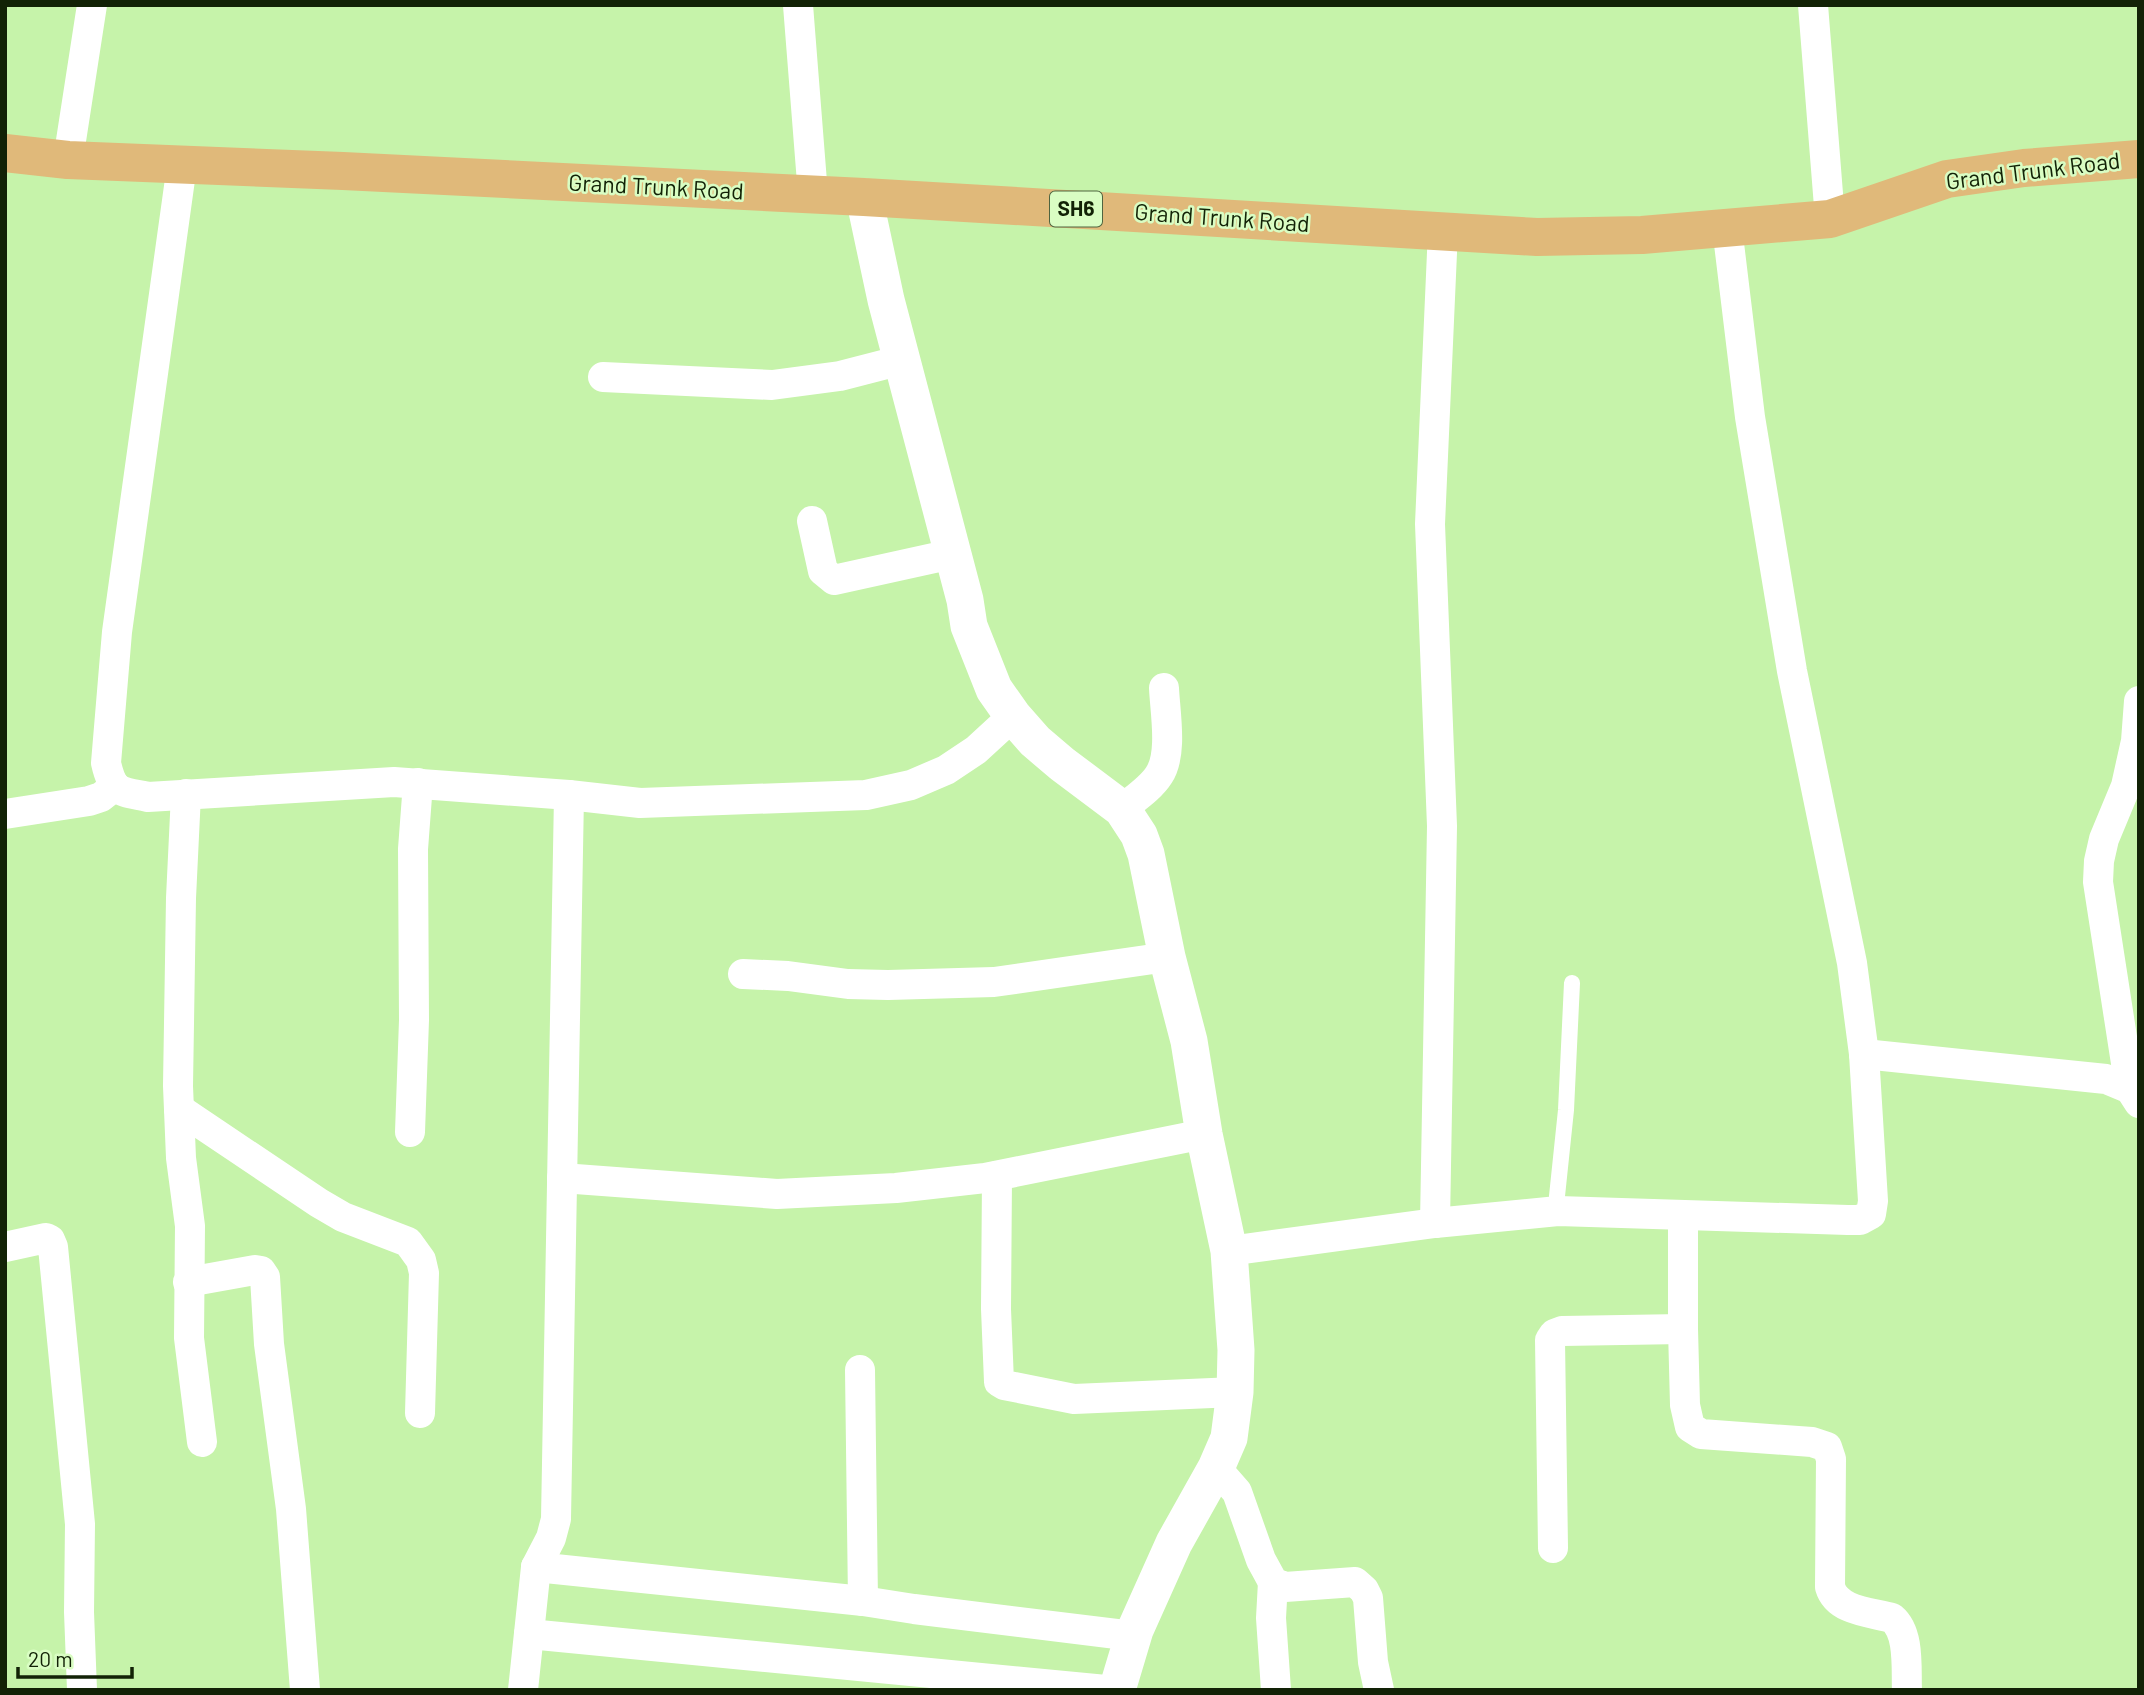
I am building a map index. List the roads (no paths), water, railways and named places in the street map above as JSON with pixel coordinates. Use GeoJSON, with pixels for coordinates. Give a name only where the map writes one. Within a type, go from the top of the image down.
{"type":"FeatureCollection","features":[{"type":"Feature","properties":{"kind":"main road","name":"Grand Trunk Road"},"geometry":{"type":"LineString","coordinates":[[5,152],[68,160],[864,197],[1537,237],[1642,235],[1830,219],[1947,179],[2024,168],[2139,159]]}},
{"type":"Feature","properties":{"kind":"street"},"geometry":{"type":"LineString","coordinates":[[68,160],[92,5]]}},
{"type":"Feature","properties":{"kind":"street"},"geometry":{"type":"LineString","coordinates":[[797,5],[813,195]]}},
{"type":"Feature","properties":{"kind":"street"},"geometry":{"type":"LineString","coordinates":[[1813,5],[1830,219]]}},
{"type":"Feature","properties":{"kind":"street"},"geometry":{"type":"LineString","coordinates":[[182,165],[117,632],[106,763],[110,781],[121,792],[148,797],[341,784],[418,783],[640,803],[866,795],[911,785],[946,771],[976,750],[1013,716]]}},
{"type":"Feature","properties":{"kind":"street"},"geometry":{"type":"LineString","coordinates":[[864,197],[886,300],[969,626],[994,689],[1035,741],[1122,809],[1139,835],[1146,854],[1167,957],[1189,1041],[1204,1134],[1229,1251],[1236,1350],[1235,1392],[1229,1438],[1216,1468],[1174,1543],[1133,1636],[1117,1690]]}},
{"type":"Feature","properties":{"kind":"street"},"geometry":{"type":"LineString","coordinates":[[1229,1251],[1435,1223],[1558,1211],[1848,1220],[1867,1218],[1871,1214],[1873,1200],[1864,1054],[1852,963],[1792,671],[1767,524],[1748,405],[1727,227]]}},
{"type":"Feature","properties":{"kind":"street"},"geometry":{"type":"LineString","coordinates":[[1435,1223],[1442,826],[1430,523],[1443,230]]}},
{"type":"Feature","properties":{"kind":"street"},"geometry":{"type":"LineString","coordinates":[[603,377],[772,385],[840,376],[902,360]]}},
{"type":"Feature","properties":{"kind":"street"},"geometry":{"type":"LineString","coordinates":[[812,521],[823,571],[834,580],[952,554]]}},
{"type":"Feature","properties":{"kind":"street"},"geometry":{"type":"LineString","coordinates":[[1122,809],[1158,778],[1163,769],[1167,754],[1164,688]]}},
{"type":"Feature","properties":{"kind":"street"},"geometry":{"type":"LineString","coordinates":[[2134,1096],[2098,882],[2104,839],[2126,786],[2136,741],[2139,701]]}},
{"type":"Feature","properties":{"kind":"street"},"geometry":{"type":"LineString","coordinates":[[410,1132],[414,1020],[412,849],[418,783]]}},
{"type":"Feature","properties":{"kind":"street"},"geometry":{"type":"LineString","coordinates":[[5,814],[89,801],[101,797],[115,786]]}},
{"type":"Feature","properties":{"kind":"street"},"geometry":{"type":"LineString","coordinates":[[186,794],[181,898],[179,1109],[181,1158],[190,1226],[189,1338],[202,1441]]}},
{"type":"Feature","properties":{"kind":"street"},"geometry":{"type":"LineString","coordinates":[[523,1690],[536,1567],[551,1538],[556,1519],[569,795]]}},
{"type":"Feature","properties":{"kind":"street"},"geometry":{"type":"LineString","coordinates":[[743,974],[788,976],[848,984],[994,982],[1167,957]]}},
{"type":"Feature","properties":{"kind":"street"},"geometry":{"type":"LineString","coordinates":[[1864,1054],[2106,1079],[2134,1096]]}},
{"type":"Feature","properties":{"kind":"street"},"geometry":{"type":"LineString","coordinates":[[179,1109],[318,1203],[343,1217],[408,1242],[417,1252],[424,1273],[420,1413]]}},
{"type":"Feature","properties":{"kind":"street"},"geometry":{"type":"LineString","coordinates":[[562,1178],[777,1194],[896,1188],[997,1176],[1204,1134]]}},
{"type":"Feature","properties":{"kind":"street"},"geometry":{"type":"LineString","coordinates":[[997,1176],[996,1309],[999,1382],[1074,1399],[1235,1392]]}},
{"type":"Feature","properties":{"kind":"street"},"geometry":{"type":"LineString","coordinates":[[1683,1216],[1686,1411],[1692,1430],[1701,1434],[1812,1442],[1827,1447],[1832,1459],[1830,1587],[1833,1595],[1844,1605],[1892,1618],[1897,1622],[1904,1642],[1907,1690]]}},
{"type":"Feature","properties":{"kind":"street"},"geometry":{"type":"LineString","coordinates":[[5,1247],[46,1238],[53,1247],[80,1524],[82,1690]]}},
{"type":"Feature","properties":{"kind":"street"},"geometry":{"type":"LineString","coordinates":[[188,1282],[255,1270],[261,1271],[265,1278],[269,1344],[293,1522],[305,1690]]}},
{"type":"Feature","properties":{"kind":"street"},"geometry":{"type":"LineString","coordinates":[[1553,1548],[1550,1340],[1553,1334],[1562,1331],[1683,1329]]}},
{"type":"Feature","properties":{"kind":"street"},"geometry":{"type":"LineString","coordinates":[[860,1370],[863,1601]]}},
{"type":"Feature","properties":{"kind":"street"},"geometry":{"type":"LineString","coordinates":[[1216,1468],[1237,1492],[1261,1560],[1273,1582],[1271,1618],[1276,1690]]}},
{"type":"Feature","properties":{"kind":"street"},"geometry":{"type":"LineString","coordinates":[[536,1567],[863,1601],[1133,1636]]}},
{"type":"Feature","properties":{"kind":"street"},"geometry":{"type":"LineString","coordinates":[[1273,1582],[1285,1587],[1355,1582],[1364,1590],[1368,1598],[1378,1690]]}},
{"type":"Feature","properties":{"kind":"street"},"geometry":{"type":"LineString","coordinates":[[529,1634],[1106,1690]]}},
{"type":"Feature","properties":{"kind":"lane"},"geometry":{"type":"LineString","coordinates":[[1558,1211],[1573,984]]}}]}
